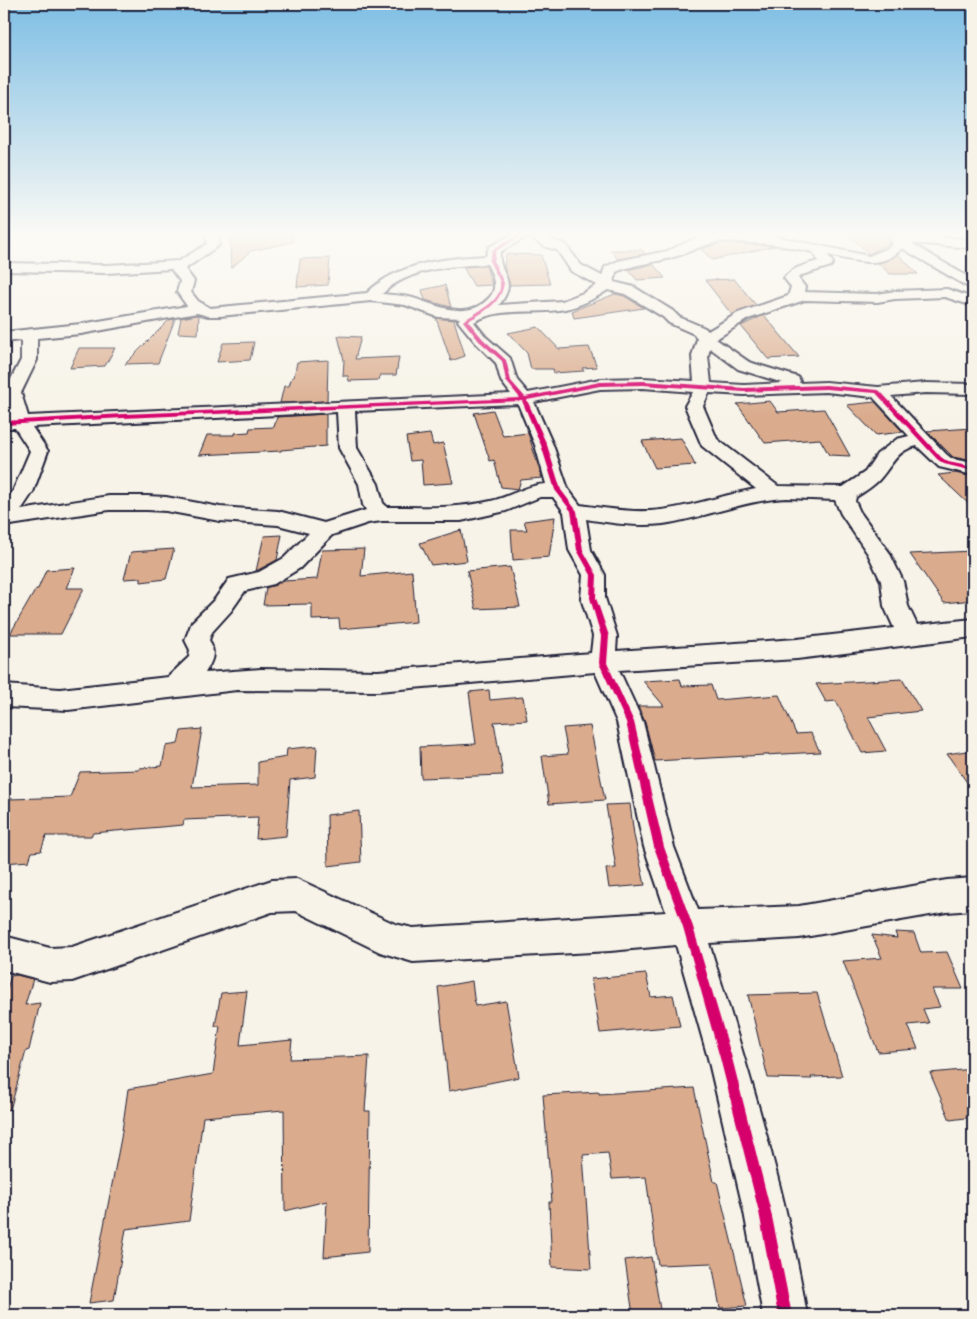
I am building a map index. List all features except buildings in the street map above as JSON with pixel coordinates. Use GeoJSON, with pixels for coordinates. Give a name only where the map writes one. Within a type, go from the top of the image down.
{"type":"FeatureCollection","features":[{"type":"Feature","properties":{"kind":"street"},"geometry":{"type":"LineString","coordinates":[[186,295],[193,304],[208,312],[234,312],[370,297],[408,301],[438,313],[452,315],[516,307],[564,305],[590,295]]}},
{"type":"Feature","properties":{"kind":"street"},"geometry":{"type":"LineString","coordinates":[[500,295],[494,303],[465,321],[481,340],[504,361],[509,380],[524,399],[566,501],[580,550],[594,575],[593,598],[606,636],[603,663],[630,722],[660,847],[688,927],[729,1068],[764,1212],[785,1315]]}},
{"type":"Feature","properties":{"kind":"street"},"geometry":{"type":"LineString","coordinates":[[636,295],[668,314],[674,320],[700,331],[704,340],[727,353],[735,362],[753,370],[783,377],[805,388]]}},
{"type":"Feature","properties":{"kind":"street"},"geometry":{"type":"LineString","coordinates":[[774,492],[710,442],[694,406],[703,388],[700,356],[704,340],[743,316],[795,298],[804,296],[877,298],[907,295]]}},
{"type":"Feature","properties":{"kind":"street"},"geometry":{"type":"LineString","coordinates":[[950,295],[973,302]]}},
{"type":"Feature","properties":{"kind":"street"},"geometry":{"type":"LineString","coordinates":[[4,337],[112,324],[199,308]]}},
{"type":"Feature","properties":{"kind":"street"},"geometry":{"type":"LineString","coordinates":[[4,519],[23,492],[39,451],[12,423],[12,393],[29,360],[29,335]]}},
{"type":"Feature","properties":{"kind":"street"},"geometry":{"type":"LineString","coordinates":[[12,423],[123,416],[524,399],[600,384],[643,383],[744,390],[836,388],[878,392],[925,388],[973,389]]}},
{"type":"Feature","properties":{"kind":"street"},"geometry":{"type":"LineString","coordinates":[[878,392],[946,463],[973,468]]}},
{"type":"Feature","properties":{"kind":"street"},"geometry":{"type":"LineString","coordinates":[[346,406],[347,442],[350,452],[374,495],[373,505],[382,514]]}},
{"type":"Feature","properties":{"kind":"street"},"geometry":{"type":"LineString","coordinates":[[910,636],[896,606],[892,581],[878,552],[844,501],[847,494],[872,476],[884,458],[892,451],[904,443],[923,439]]}},
{"type":"Feature","properties":{"kind":"street"},"geometry":{"type":"LineString","coordinates":[[174,687],[200,658],[202,650],[197,640],[201,628],[223,606],[237,585],[266,578],[292,563],[325,530],[365,517],[382,514],[461,514],[499,506],[537,491],[566,501],[650,518],[677,515],[774,492],[847,494]]}},
{"type":"Feature","properties":{"kind":"street"},"geometry":{"type":"LineString","coordinates":[[4,519],[109,504],[147,503],[166,504],[220,514],[278,518],[325,530]]}},
{"type":"Feature","properties":{"kind":"street"},"geometry":{"type":"LineString","coordinates":[[4,696],[68,699],[260,679],[341,682],[378,681],[797,649],[973,628]]}},
{"type":"Feature","properties":{"kind":"street"},"geometry":{"type":"LineString","coordinates":[[4,954],[50,965],[72,964],[272,896],[284,894],[297,895],[392,940],[413,945],[610,934],[688,927],[799,922],[947,896],[973,894]]}},
{"type":"Feature","properties":{"kind":"cycle path"},"geometry":{"type":"LineString","coordinates":[[499,295],[490,306],[465,321],[481,340],[504,361],[509,381],[524,399],[544,445],[558,490],[574,511],[580,550],[594,575],[593,598],[605,636],[603,663],[630,722],[659,847],[688,927],[726,1058],[765,1212],[785,1315]]}},
{"type":"Feature","properties":{"kind":"cycle path"},"geometry":{"type":"LineString","coordinates":[[4,423],[123,416],[524,399],[600,384],[643,383],[744,390],[826,387],[878,392],[939,458],[946,463],[973,469]]}}]}
